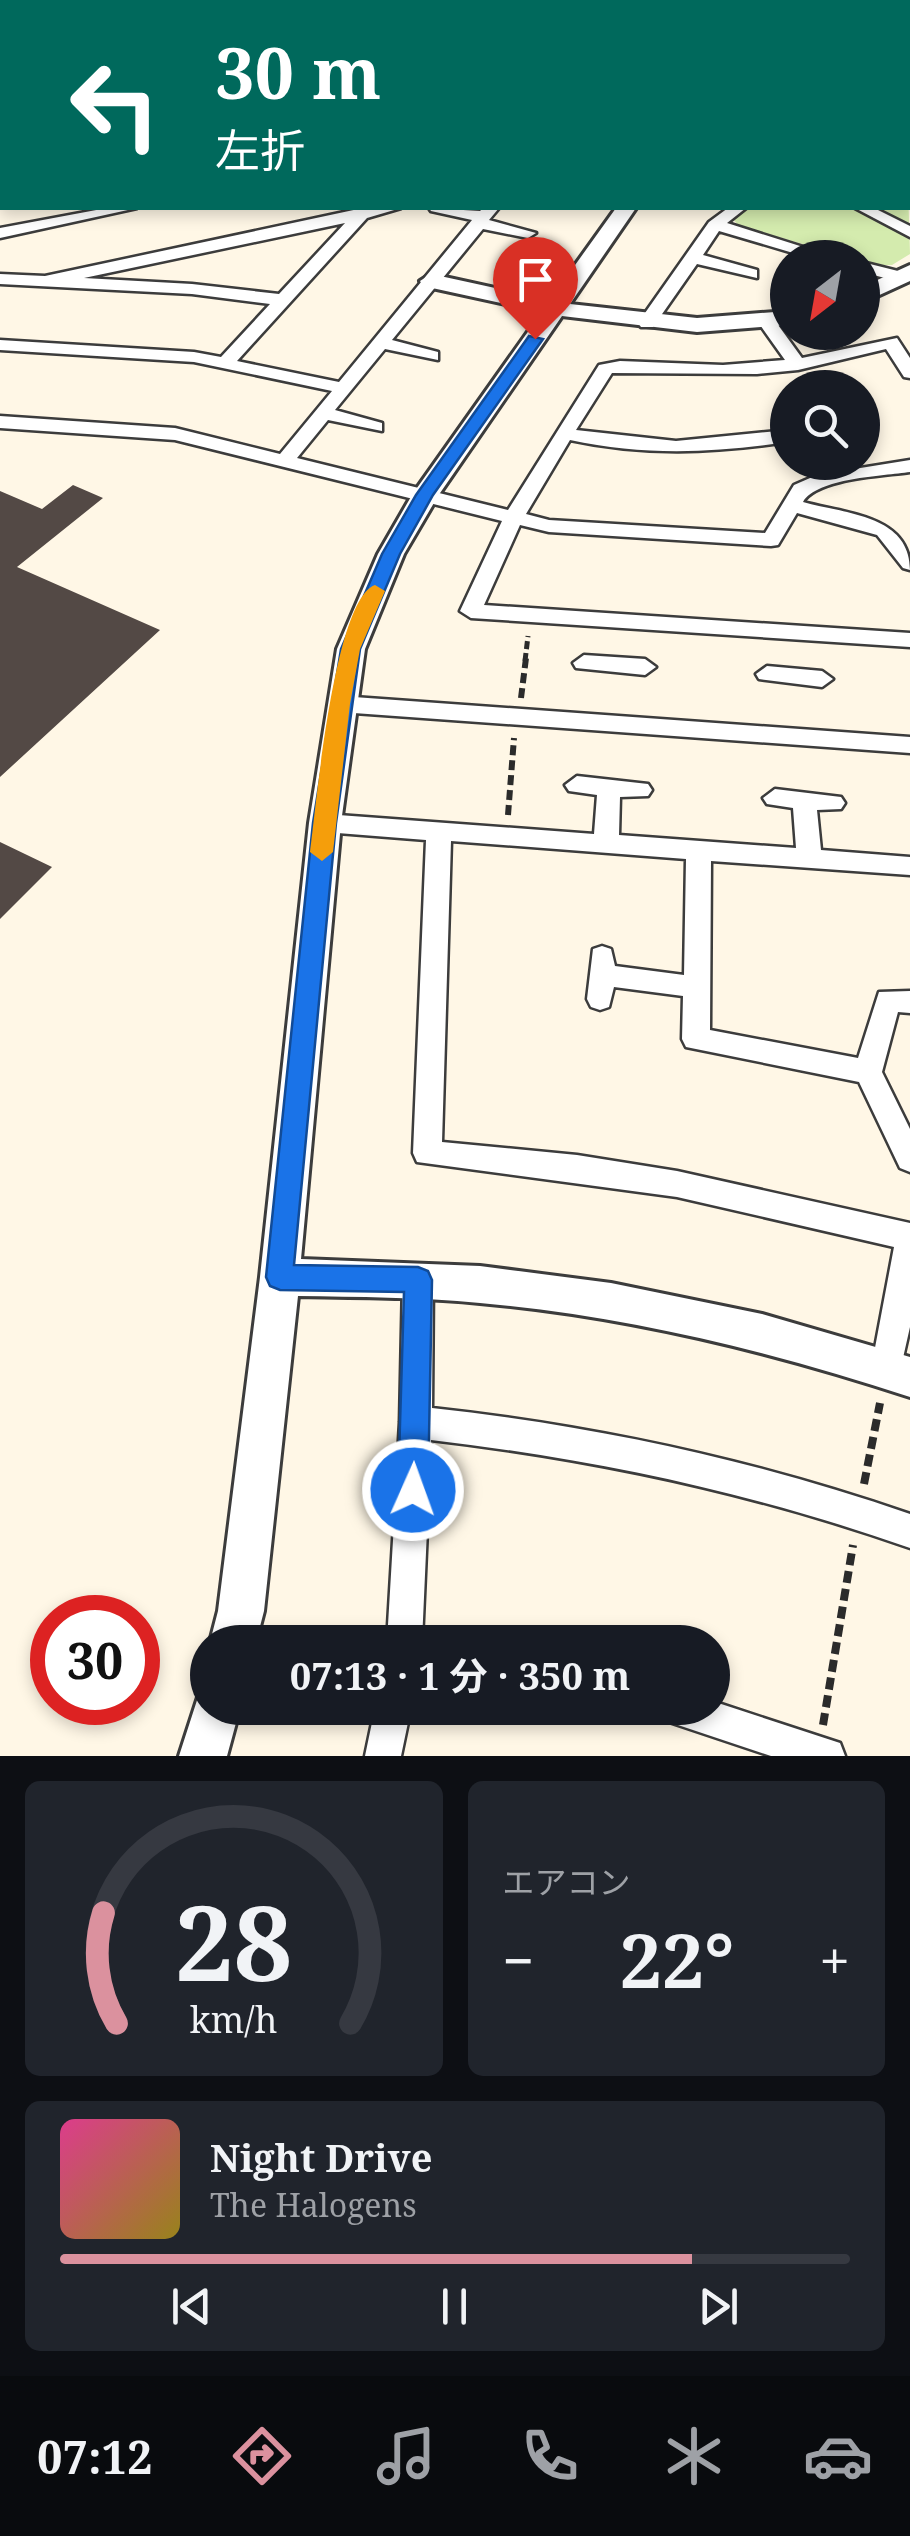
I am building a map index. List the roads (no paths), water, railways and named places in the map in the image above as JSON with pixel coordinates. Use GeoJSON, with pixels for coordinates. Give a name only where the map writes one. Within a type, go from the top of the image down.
{"type":"FeatureCollection","features":[{"type":"Feature","properties":{"kind":"street"},"geometry":{"type":"LineString","coordinates":[[0,233],[118,210]]}},
{"type":"Feature","properties":{"kind":"street"},"geometry":{"type":"LineString","coordinates":[[45,282],[381,210]]}},
{"type":"Feature","properties":{"kind":"street"},"geometry":{"type":"LineString","coordinates":[[449,210],[484,216],[528,234]]}},
{"type":"Feature","properties":{"kind":"street"},"geometry":{"type":"LineString","coordinates":[[237,1625],[280,1277],[324,823],[350,649],[391,554],[425,495],[625,210]]}},
{"type":"Feature","properties":{"kind":"street"},"geometry":{"type":"LineString","coordinates":[[647,324],[715,225],[735,210]]}},
{"type":"Feature","properties":{"kind":"street"},"geometry":{"type":"LineString","coordinates":[[867,210],[910,232]]}},
{"type":"Feature","properties":{"kind":"street"},"geometry":{"type":"LineString","coordinates":[[227,361],[363,213]]}},
{"type":"Feature","properties":{"kind":"street"},"geometry":{"type":"LineString","coordinates":[[285,460],[484,216]]}},
{"type":"Feature","properties":{"kind":"street"},"geometry":{"type":"LineString","coordinates":[[715,225],[770,241]]}},
{"type":"Feature","properties":{"kind":"street"},"geometry":{"type":"LineString","coordinates":[[692,257],[751,274]]}},
{"type":"Feature","properties":{"kind":"street"},"geometry":{"type":"LineString","coordinates":[[880,269],[905,274]]}},
{"type":"Feature","properties":{"kind":"street"},"geometry":{"type":"LineString","coordinates":[[880,287],[905,274]]}},
{"type":"Feature","properties":{"kind":"street"},"geometry":{"type":"LineString","coordinates":[[0,279],[192,289],[282,300]]}},
{"type":"Feature","properties":{"kind":"street"},"geometry":{"type":"LineString","coordinates":[[431,281],[647,324],[702,326],[770,321]]}},
{"type":"Feature","properties":{"kind":"street"},"geometry":{"type":"LineString","coordinates":[[910,372],[901,339],[798,365],[705,371],[620,366],[605,369],[512,517],[488,564],[472,611],[910,640]]}},
{"type":"Feature","properties":{"kind":"street"},"geometry":{"type":"LineString","coordinates":[[382,343],[433,355]]}},
{"type":"Feature","properties":{"kind":"street"},"geometry":{"type":"LineString","coordinates":[[0,345],[227,361],[344,388]]}},
{"type":"Feature","properties":{"kind":"street"},"geometry":{"type":"LineString","coordinates":[[791,350],[798,365]]}},
{"type":"Feature","properties":{"kind":"street"},"geometry":{"type":"LineString","coordinates":[[324,412],[375,426]]}},
{"type":"Feature","properties":{"kind":"street"},"geometry":{"type":"LineString","coordinates":[[0,422],[175,434],[549,526],[771,540],[801,489],[819,480]]}},
{"type":"Feature","properties":{"kind":"street"},"geometry":{"type":"LineString","coordinates":[[565,433],[619,446],[704,449],[770,439]]}},
{"type":"Feature","properties":{"kind":"street"},"geometry":{"type":"LineString","coordinates":[[880,467],[910,466]]}},
{"type":"Feature","properties":{"kind":"street"},"geometry":{"type":"LineString","coordinates":[[791,506],[884,530],[910,563]]}},
{"type":"Feature","properties":{"kind":"street"},"geometry":{"type":"LineString","coordinates":[[616,665],[618,620]]}},
{"type":"Feature","properties":{"kind":"street"},"geometry":{"type":"LineString","coordinates":[[795,632],[797,677]]}},
{"type":"Feature","properties":{"kind":"street"},"geometry":{"type":"LineString","coordinates":[[584,663],[645,667]]}},
{"type":"Feature","properties":{"kind":"street"},"geometry":{"type":"LineString","coordinates":[[767,674],[822,679]]}},
{"type":"Feature","properties":{"kind":"street"},"geometry":{"type":"LineString","coordinates":[[340,704],[910,745]]}},
{"type":"Feature","properties":{"kind":"street"},"geometry":{"type":"LineString","coordinates":[[577,784],[640,790]]}},
{"type":"Feature","properties":{"kind":"street"},"geometry":{"type":"LineString","coordinates":[[606,844],[609,788]]}},
{"type":"Feature","properties":{"kind":"street"},"geometry":{"type":"LineString","coordinates":[[775,798],[833,802]]}},
{"type":"Feature","properties":{"kind":"street"},"geometry":{"type":"LineString","coordinates":[[804,801],[809,859]]}},
{"type":"Feature","properties":{"kind":"street"},"geometry":{"type":"LineString","coordinates":[[324,823],[910,866]]}},
{"type":"Feature","properties":{"kind":"street"},"geometry":{"type":"LineString","coordinates":[[280,1277],[418,1280],[507,1287],[688,1315],[898,1373],[910,1239],[677,1184],[577,1168],[427,1153],[439,831]]}},
{"type":"Feature","properties":{"kind":"street"},"geometry":{"type":"LineString","coordinates":[[699,850],[696,1039],[868,1072]]}},
{"type":"Feature","properties":{"kind":"street"},"geometry":{"type":"LineString","coordinates":[[601,977],[697,987]]}},
{"type":"Feature","properties":{"kind":"street"},"geometry":{"type":"LineString","coordinates":[[910,1002],[888,1000],[868,1072],[910,1160]]}},
{"type":"Feature","properties":{"kind":"street"},"geometry":{"type":"LineString","coordinates":[[405,1625],[416,1422],[418,1280]]}},
{"type":"Feature","properties":{"kind":"street"},"geometry":{"type":"LineString","coordinates":[[416,1422],[530,1434],[609,1448],[858,1512],[910,1531]]}},
{"type":"Feature","properties":{"kind":"street"},"geometry":{"type":"LineString","coordinates":[[730,1724],[823,1754]]}},
{"type":"Feature","properties":{"kind":"street"},"geometry":{"type":"LineString","coordinates":[[203,1756],[212,1725]]}},
{"type":"Feature","properties":{"kind":"street"},"geometry":{"type":"LineString","coordinates":[[383,1756],[389,1725]]}}]}
